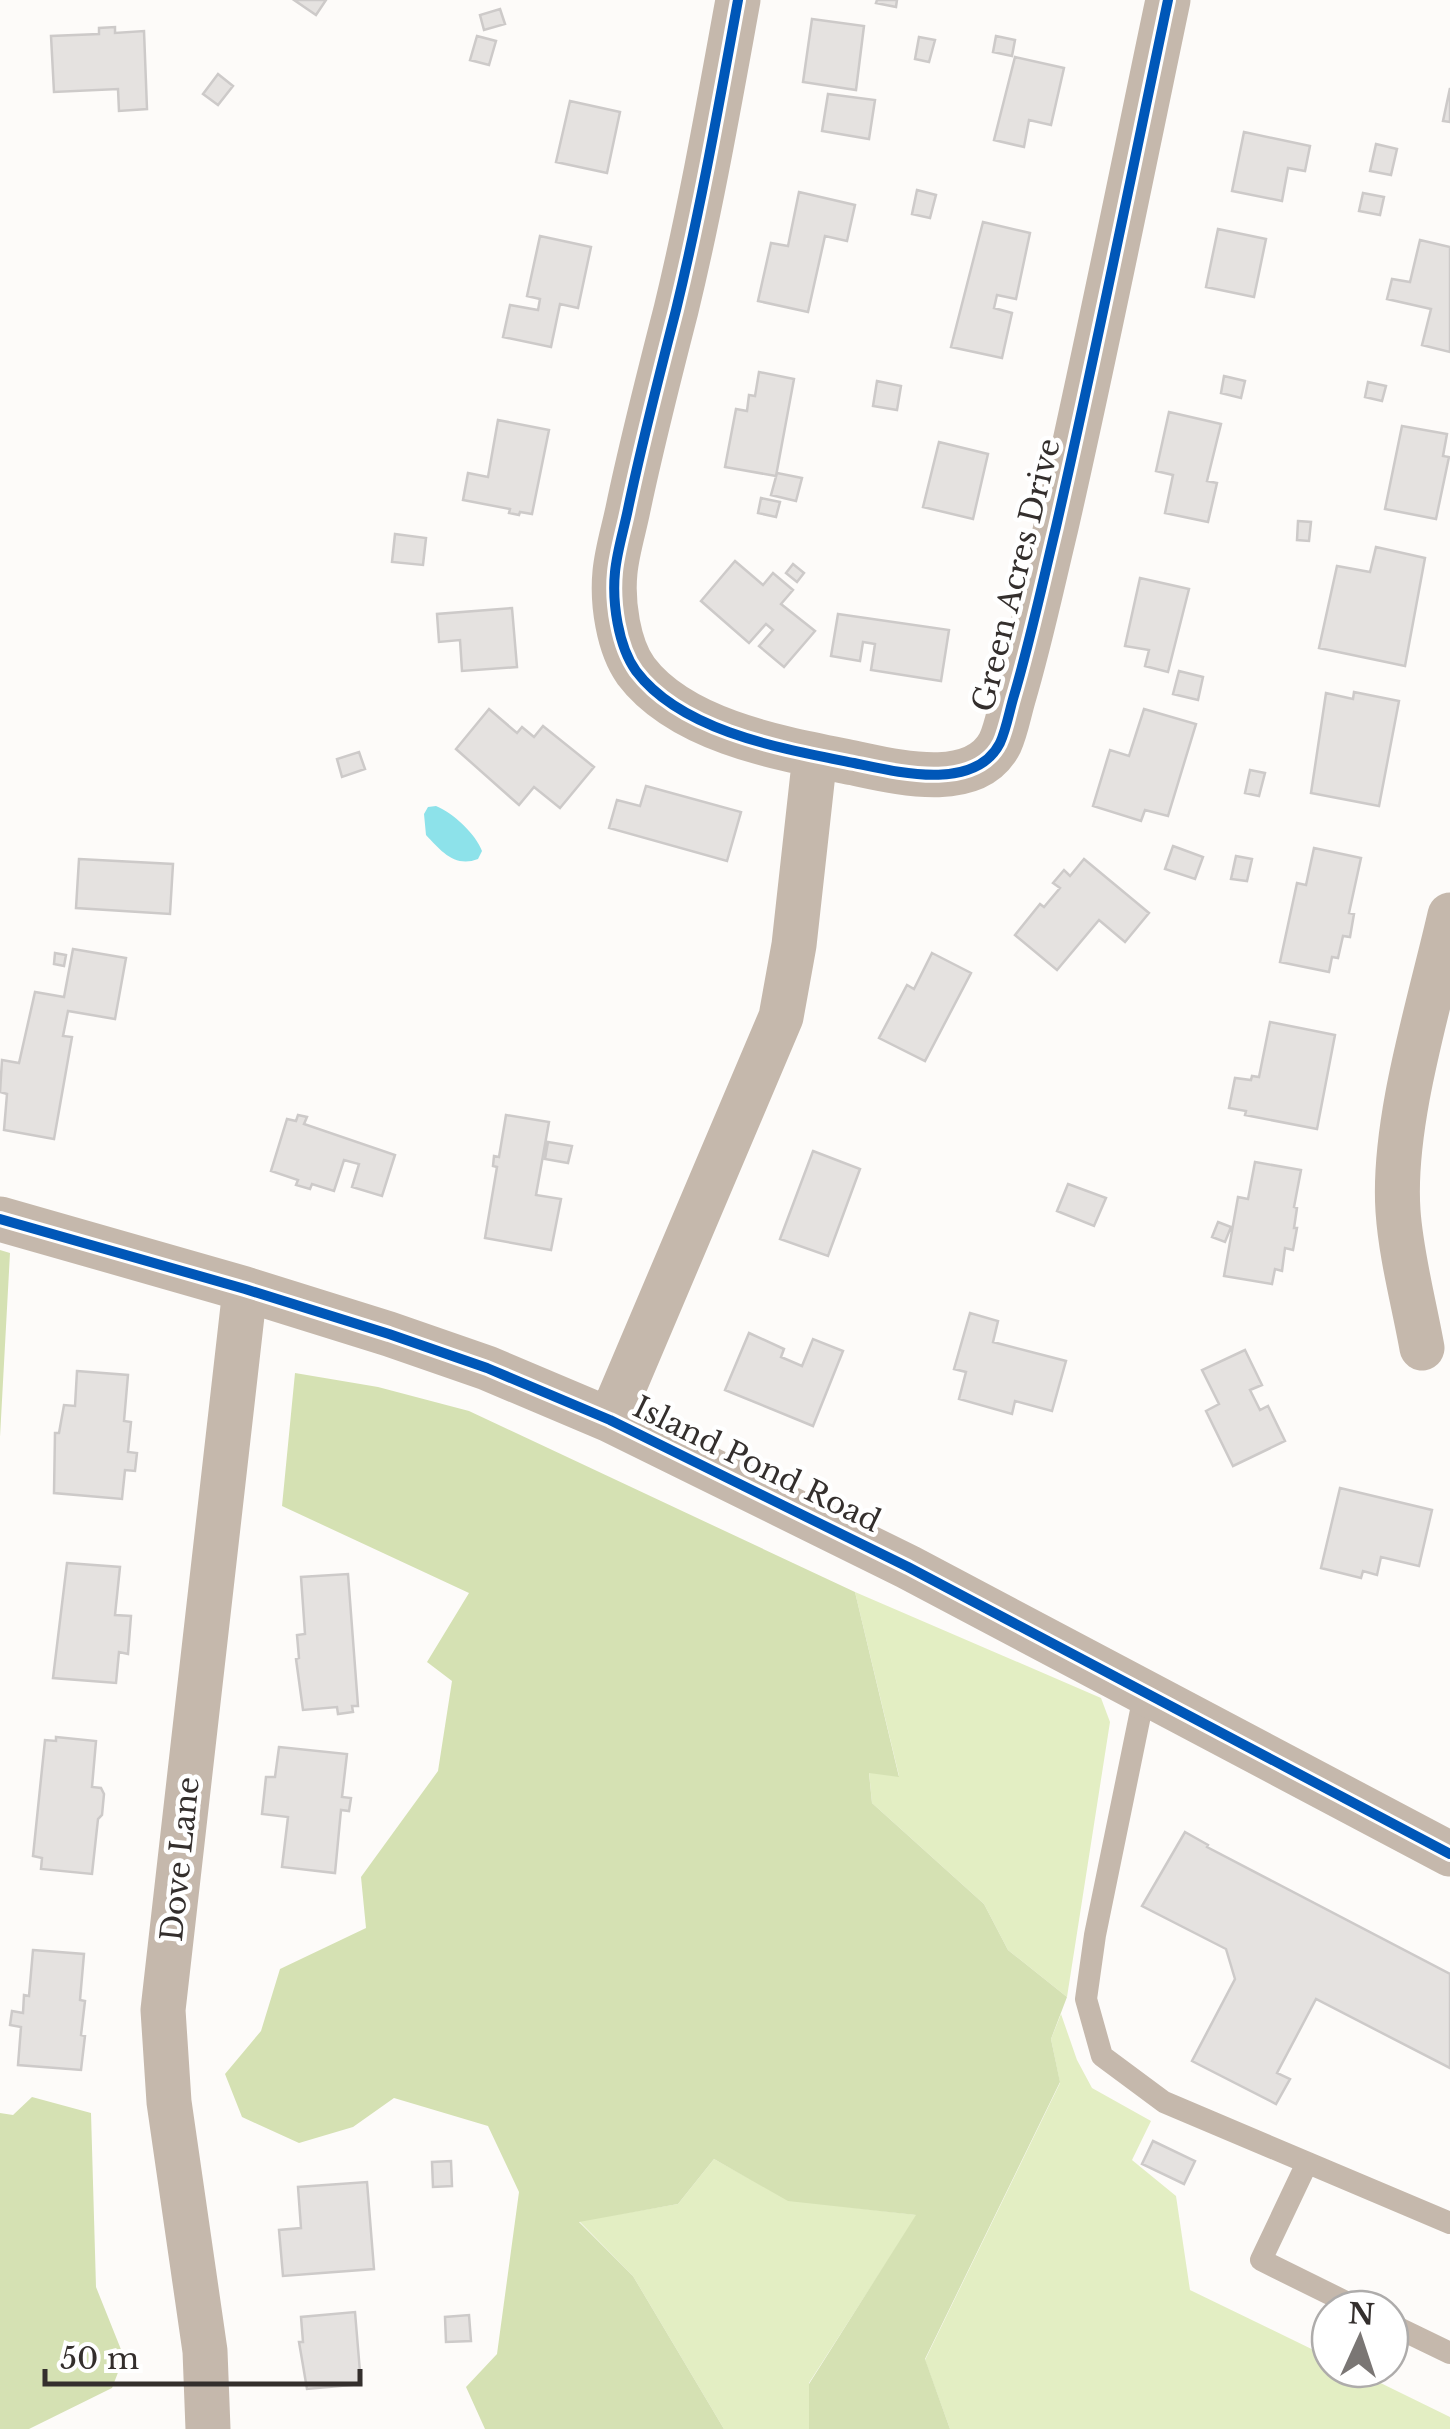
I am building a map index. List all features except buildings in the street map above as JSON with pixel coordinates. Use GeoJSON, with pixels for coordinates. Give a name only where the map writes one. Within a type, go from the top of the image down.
{"type":"FeatureCollection","features":[{"type":"Feature","properties":{"kind":"street","name":"Green Acres Drive"},"geometry":{"type":"LineString","coordinates":[[738,0],[696,226],[635,473],[615,573],[616,606],[624,646],[636,670],[666,700],[722,730],[891,771],[953,774],[988,760],[1000,742],[1026,656],[1070,467],[1168,0]]}},
{"type":"Feature","properties":{"kind":"street"},"geometry":{"type":"LineString","coordinates":[[610,1420],[780,1016],[791,962],[815,755]]}},
{"type":"Feature","properties":{"kind":"street"},"geometry":{"type":"LineString","coordinates":[[1422,1348],[1398,1211],[1399,1164],[1405,1114],[1450,915]]}},
{"type":"Feature","properties":{"kind":"street","name":"Island Pond Road"},"geometry":{"type":"LineString","coordinates":[[0,1220],[245,1289],[487,1368],[610,1420],[891,1558],[1450,1854]]}},
{"type":"Feature","properties":{"kind":"street","name":"Dove Lane"},"geometry":{"type":"LineString","coordinates":[[208,2429],[205,2350],[169,2102],[163,2010],[245,1289]]}},
{"type":"Feature","properties":{"kind":"lane"},"geometry":{"type":"LineString","coordinates":[[1144,1691],[1095,1934],[1086,1999],[1102,2056],[1164,2102],[1450,2223]]}},
{"type":"Feature","properties":{"kind":"lane"},"geometry":{"type":"LineString","coordinates":[[1308,2163],[1261,2260],[1320,2289]]}},
{"type":"Feature","properties":{"kind":"lane"},"geometry":{"type":"LineString","coordinates":[[1410,2334],[1450,2353]]}},
{"type":"Feature","properties":{"kind":"green space"},"geometry":{"type":"Polygon","coordinates":[[[0,1250],[10,1253],[0,1437],[0,1250]]]}},
{"type":"Feature","properties":{"kind":"green space"},"geometry":{"type":"Polygon","coordinates":[[[295,1373],[378,1387],[469,1411],[855,1592],[899,1777],[869,1773],[872,1803],[984,1904],[1008,1950],[1067,1997],[1051,2039],[1060,2082],[925,2359],[950,2429],[809,2429],[809,2384],[916,2215],[788,2201],[714,2159],[678,2204],[579,2222],[633,2276],[724,2429],[485,2429],[466,2387],[497,2354],[519,2192],[488,2126],[394,2098],[353,2127],[299,2143],[242,2117],[225,2074],[261,2031],[280,1969],[366,1928],[361,1877],[438,1771],[452,1681],[427,1662],[469,1593],[282,1506],[295,1373]]]}},
{"type":"Feature","properties":{"kind":"green space"},"geometry":{"type":"Polygon","coordinates":[[[855,1592],[1101,1698],[1110,1722],[1067,1997],[1008,1950],[984,1904],[872,1803],[869,1772],[899,1776],[855,1592]]]}},
{"type":"Feature","properties":{"kind":"green space"},"geometry":{"type":"Polygon","coordinates":[[[1061,2014],[1077,2060],[1092,2088],[1151,2121],[1132,2160],[1176,2196],[1190,2290],[1310,2348],[1310,2389],[1393,2389],[1450,2417],[1450,2429],[950,2429],[925,2360],[1060,2083],[1051,2039],[1061,2014]]]}},
{"type":"Feature","properties":{"kind":"green space"},"geometry":{"type":"Polygon","coordinates":[[[32,2097],[91,2113],[96,2287],[124,2357],[112,2388],[29,2429],[0,2429],[0,2113],[13,2115],[32,2097]]]}},
{"type":"Feature","properties":{"kind":"green space"},"geometry":{"type":"Polygon","coordinates":[[[714,2159],[788,2200],[917,2215],[809,2383],[809,2429],[724,2429],[633,2276],[579,2221],[678,2204],[714,2159]]]}},
{"type":"Feature","properties":{"kind":"water"},"geometry":{"type":"Polygon","coordinates":[[[436,806],[475,838],[482,851],[478,859],[455,860],[426,835],[424,814],[428,807],[436,806]]]}},
{"type":"Feature","properties":{"kind":"cycle path"},"geometry":{"type":"LineString","coordinates":[[738,0],[694,233],[617,556],[614,597],[621,637],[636,671],[656,692],[707,723],[766,744],[891,771],[934,775],[973,768],[988,758],[1006,727],[1071,461],[1168,0]]}},
{"type":"Feature","properties":{"kind":"cycle path"},"geometry":{"type":"LineString","coordinates":[[0,1219],[389,1334],[487,1368],[610,1420],[908,1567],[1450,1854]]}}]}
